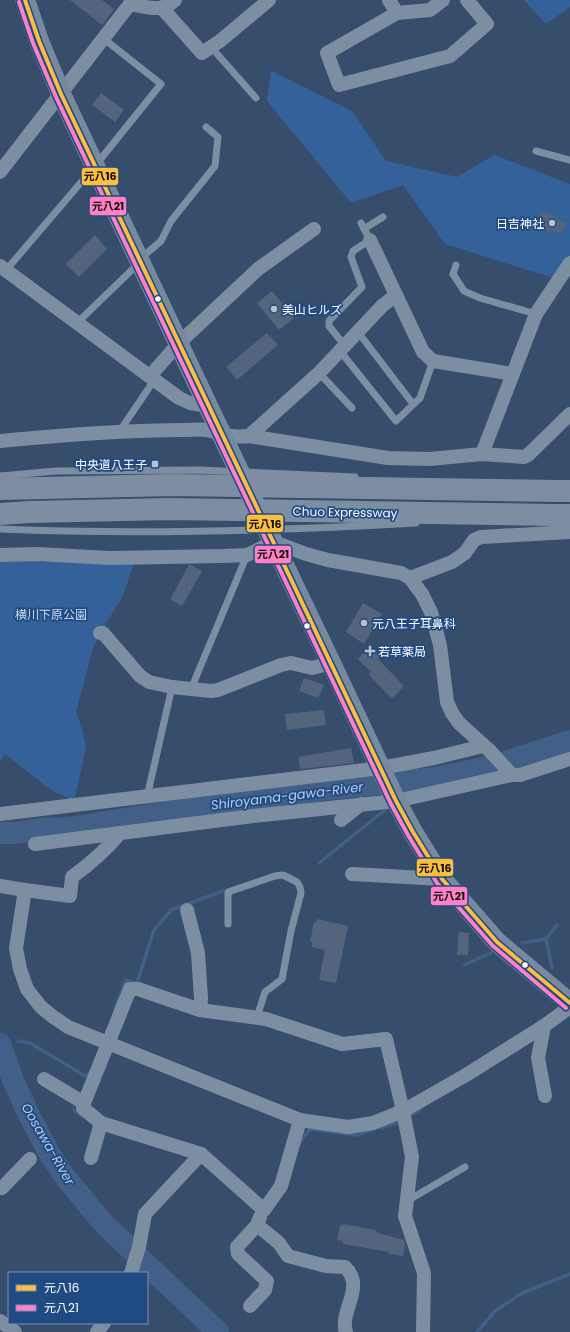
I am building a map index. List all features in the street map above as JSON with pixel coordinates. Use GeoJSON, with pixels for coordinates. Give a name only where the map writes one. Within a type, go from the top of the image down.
{"type":"FeatureCollection","features":[{"type":"Feature","properties":{"kind":"highway","name":"Chuo Expressway"},"geometry":{"type":"LineString","coordinates":[[0,489],[171,485],[563,491]]}},
{"type":"Feature","properties":{"kind":"highway","name":"Chuo Expressway"},"geometry":{"type":"LineString","coordinates":[[0,514],[169,509],[562,515]]}},
{"type":"Feature","properties":{"kind":"street"},"geometry":{"type":"LineString","coordinates":[[25,0],[39,41],[61,94],[381,769],[413,832],[442,878],[497,942],[570,1003]]}},
{"type":"Feature","properties":{"kind":"street"},"geometry":{"type":"LineString","coordinates":[[162,8],[175,0]]}},
{"type":"Feature","properties":{"kind":"street"},"geometry":{"type":"LineString","coordinates":[[0,172],[104,39],[129,2],[162,8],[202,53],[220,41],[269,0]]}},
{"type":"Feature","properties":{"kind":"street"},"geometry":{"type":"LineString","coordinates":[[389,0],[397,13]]}},
{"type":"Feature","properties":{"kind":"street"},"geometry":{"type":"LineString","coordinates":[[443,0],[430,10],[397,13],[327,53],[339,85],[450,56],[487,24],[467,0]]}},
{"type":"Feature","properties":{"kind":"street"},"geometry":{"type":"LineString","coordinates":[[153,378],[179,343],[258,269],[314,229]]}},
{"type":"Feature","properties":{"kind":"street"},"geometry":{"type":"LineString","coordinates":[[365,231],[423,352],[433,361],[513,374]]}},
{"type":"Feature","properties":{"kind":"street"},"geometry":{"type":"LineString","coordinates":[[482,454],[536,314],[570,263]]}},
{"type":"Feature","properties":{"kind":"street"},"geometry":{"type":"LineString","coordinates":[[3,268],[185,400],[190,403],[208,406]]}},
{"type":"Feature","properties":{"kind":"street"},"geometry":{"type":"LineString","coordinates":[[249,436],[319,373],[382,306],[396,295]]}},
{"type":"Feature","properties":{"kind":"street"},"geometry":{"type":"LineString","coordinates":[[0,441],[48,436],[119,432],[206,430],[237,438],[249,436],[388,458],[430,459],[482,454],[524,457],[528,455],[570,414]]}},
{"type":"Feature","properties":{"kind":"street"},"geometry":{"type":"LineString","coordinates":[[410,578],[452,562],[465,553],[474,540],[482,537],[570,532]]}},
{"type":"Feature","properties":{"kind":"street"},"geometry":{"type":"LineString","coordinates":[[0,555],[37,554],[109,558],[180,558],[247,555],[274,542],[314,556],[401,573],[410,578],[422,594],[431,612],[440,645],[447,702],[452,713],[509,773]]}},
{"type":"Feature","properties":{"kind":"street"},"geometry":{"type":"LineString","coordinates":[[100,633],[103,633],[140,676],[149,682],[172,687],[218,690],[281,665],[291,663],[312,668],[331,663]]}},
{"type":"Feature","properties":{"kind":"street"},"geometry":{"type":"LineString","coordinates":[[0,814],[381,769],[486,748]]}},
{"type":"Feature","properties":{"kind":"street"},"geometry":{"type":"LineString","coordinates":[[35,844],[253,816],[361,804],[509,773],[520,775],[570,759]]}},
{"type":"Feature","properties":{"kind":"street"},"geometry":{"type":"LineString","coordinates":[[341,820],[361,804]]}},
{"type":"Feature","properties":{"kind":"street"},"geometry":{"type":"LineString","coordinates":[[0,886],[70,896],[72,877],[110,846],[120,833]]}},
{"type":"Feature","properties":{"kind":"street"},"geometry":{"type":"LineString","coordinates":[[352,874],[442,878]]}},
{"type":"Feature","properties":{"kind":"street"},"geometry":{"type":"LineString","coordinates":[[25,890],[16,948],[20,969],[27,989],[41,1007],[68,1027],[300,1120],[348,1127],[373,1122],[403,1111],[466,1075],[544,1026],[570,1007]]}},
{"type":"Feature","properties":{"kind":"street"},"geometry":{"type":"LineString","coordinates":[[187,910],[198,953],[200,1010]]}},
{"type":"Feature","properties":{"kind":"street"},"geometry":{"type":"LineString","coordinates":[[264,1210],[202,1154],[101,1123],[84,1108],[84,1103],[130,990],[138,989],[200,1010],[257,1017],[342,1044],[386,1039],[412,1157],[405,1216],[424,1273],[422,1332]]}},
{"type":"Feature","properties":{"kind":"street"},"geometry":{"type":"LineString","coordinates":[[544,1026],[538,1058],[545,1096]]}},
{"type":"Feature","properties":{"kind":"street"},"geometry":{"type":"LineString","coordinates":[[44,1079],[84,1103]]}},
{"type":"Feature","properties":{"kind":"street"},"geometry":{"type":"LineString","coordinates":[[250,1306],[266,1290],[267,1281],[238,1254],[237,1247],[257,1225],[264,1210],[281,1186],[300,1120]]}},
{"type":"Feature","properties":{"kind":"street"},"geometry":{"type":"LineString","coordinates":[[91,1158],[101,1123]]}},
{"type":"Feature","properties":{"kind":"street"},"geometry":{"type":"LineString","coordinates":[[131,1272],[139,1247],[145,1214],[202,1154]]}},
{"type":"Feature","properties":{"kind":"street"},"geometry":{"type":"LineString","coordinates":[[0,1187],[2,1188],[30,1159]]}},
{"type":"Feature","properties":{"kind":"street"},"geometry":{"type":"LineString","coordinates":[[257,1225],[279,1243],[288,1256],[326,1266],[345,1267],[351,1273],[353,1280],[351,1302],[344,1326],[346,1332]]}},
{"type":"Feature","properties":{"kind":"street"},"geometry":{"type":"LineString","coordinates":[[0,1321],[15,1332]]}},
{"type":"Feature","properties":{"kind":"street"},"geometry":{"type":"LineString","coordinates":[[97,1332],[103,1324]]}},
{"type":"Feature","properties":{"kind":"lane"},"geometry":{"type":"LineString","coordinates":[[3,268],[95,166],[161,84],[104,39]]}},
{"type":"Feature","properties":{"kind":"lane"},"geometry":{"type":"LineString","coordinates":[[211,47],[256,98]]}},
{"type":"Feature","properties":{"kind":"lane"},"geometry":{"type":"LineString","coordinates":[[78,322],[161,241],[171,221],[215,166],[218,137],[206,127]]}},
{"type":"Feature","properties":{"kind":"lane"},"geometry":{"type":"LineString","coordinates":[[536,152],[570,160]]}},
{"type":"Feature","properties":{"kind":"lane"},"geometry":{"type":"LineString","coordinates":[[384,217],[365,231],[353,251],[351,256],[362,287],[329,321],[329,326],[342,348],[396,421],[420,398],[433,361]]}},
{"type":"Feature","properties":{"kind":"lane"},"geometry":{"type":"LineString","coordinates":[[456,265],[453,274],[464,291],[480,298],[536,314]]}},
{"type":"Feature","properties":{"kind":"lane"},"geometry":{"type":"LineString","coordinates":[[358,332],[413,404]]}},
{"type":"Feature","properties":{"kind":"lane"},"geometry":{"type":"LineString","coordinates":[[319,373],[352,408]]}},
{"type":"Feature","properties":{"kind":"lane"},"geometry":{"type":"LineString","coordinates":[[119,432],[153,378]]}},
{"type":"Feature","properties":{"kind":"lane"},"geometry":{"type":"LineString","coordinates":[[0,476],[56,471],[199,470],[363,478]]}},
{"type":"Feature","properties":{"kind":"lane"},"geometry":{"type":"LineString","coordinates":[[425,481],[563,491]]}},
{"type":"Feature","properties":{"kind":"lane"},"geometry":{"type":"LineString","coordinates":[[452,521],[562,515]]}},
{"type":"Feature","properties":{"kind":"lane"},"geometry":{"type":"LineString","coordinates":[[0,529],[74,532],[217,532],[310,530],[420,523]]}},
{"type":"Feature","properties":{"kind":"lane"},"geometry":{"type":"LineString","coordinates":[[191,689],[247,555]]}},
{"type":"Feature","properties":{"kind":"lane"},"geometry":{"type":"LineString","coordinates":[[147,797],[172,687]]}},
{"type":"Feature","properties":{"kind":"lane"},"geometry":{"type":"LineString","coordinates":[[228,924],[228,892],[275,876],[283,875],[297,882],[300,887],[301,893],[291,931],[282,979],[265,992],[257,1017]]}},
{"type":"Feature","properties":{"kind":"lane"},"geometry":{"type":"LineString","coordinates":[[407,1201],[465,1167]]}},
{"type":"Feature","properties":{"kind":"green space"},"geometry":{"type":"Polygon","coordinates":[[[524,0],[570,0],[570,7],[546,24],[524,0]]]}},
{"type":"Feature","properties":{"kind":"green space"},"geometry":{"type":"Polygon","coordinates":[[[271,71],[352,111],[386,161],[457,177],[494,155],[570,184],[570,260],[556,279],[445,244],[403,185],[351,203],[267,101],[271,71]]]}},
{"type":"Feature","properties":{"kind":"green space","name":"横川下原公園"},"geometry":{"type":"Polygon","coordinates":[[[0,561],[134,563],[123,596],[100,633],[93,648],[76,712],[83,731],[86,748],[74,801],[51,790],[5,754],[0,761],[0,561]]]}},
{"type":"Feature","properties":{"kind":"building"},"geometry":{"type":"Polygon","coordinates":[[[70,0],[102,0],[114,9],[102,25],[70,0]]]}},
{"type":"Feature","properties":{"kind":"building"},"geometry":{"type":"Polygon","coordinates":[[[101,93],[124,110],[115,122],[92,105],[101,93]]]}},
{"type":"Feature","properties":{"kind":"building","name":"日吉神社"},"geometry":{"type":"Polygon","coordinates":[[[540,212],[545,212],[556,216],[555,218],[566,223],[562,234],[552,230],[551,233],[537,227],[538,224],[536,223],[540,212]]]}},
{"type":"Feature","properties":{"kind":"building"},"geometry":{"type":"Polygon","coordinates":[[[95,235],[107,249],[79,277],[66,264],[95,235]]]}},
{"type":"Feature","properties":{"kind":"building","name":"美山ヒルズ"},"geometry":{"type":"Polygon","coordinates":[[[272,291],[294,318],[279,330],[257,303],[272,291]]]}},
{"type":"Feature","properties":{"kind":"building"},"geometry":{"type":"Polygon","coordinates":[[[267,333],[278,345],[237,380],[226,367],[267,333]]]}},
{"type":"Feature","properties":{"kind":"building"},"geometry":{"type":"Polygon","coordinates":[[[189,565],[202,571],[182,606],[170,599],[189,565]]]}},
{"type":"Feature","properties":{"kind":"building","name":"元八王子耳鼻科"},"geometry":{"type":"Polygon","coordinates":[[[363,603],[382,614],[364,644],[346,632],[363,603]]]}},
{"type":"Feature","properties":{"kind":"building"},"geometry":{"type":"Polygon","coordinates":[[[370,646],[381,656],[378,659],[404,686],[392,699],[369,675],[371,672],[358,659],[370,646]]]}},
{"type":"Feature","properties":{"kind":"building"},"geometry":{"type":"Polygon","coordinates":[[[304,678],[324,685],[318,698],[299,691],[304,678]]]}},
{"type":"Feature","properties":{"kind":"building"},"geometry":{"type":"Polygon","coordinates":[[[324,710],[326,725],[287,730],[285,714],[324,710]]]}},
{"type":"Feature","properties":{"kind":"building"},"geometry":{"type":"Polygon","coordinates":[[[351,748],[354,763],[300,769],[298,757],[351,748]]]}},
{"type":"Feature","properties":{"kind":"building"},"geometry":{"type":"Polygon","coordinates":[[[317,919],[348,926],[336,983],[319,980],[325,950],[312,947],[312,942],[310,942],[314,922],[316,923],[317,919]]]}},
{"type":"Feature","properties":{"kind":"building"},"geometry":{"type":"Polygon","coordinates":[[[459,932],[469,933],[468,955],[457,955],[459,932]]]}},
{"type":"Feature","properties":{"kind":"building"},"geometry":{"type":"Polygon","coordinates":[[[343,1224],[376,1230],[375,1231],[378,1233],[404,1240],[403,1256],[343,1244],[343,1241],[337,1240],[340,1225],[343,1224]]]}},
{"type":"Feature","properties":{"kind":"waterway","name":"Shiroyama-gawa-River"},"geometry":{"type":"LineString","coordinates":[[0,833],[69,828],[223,803],[329,789],[435,778],[493,766],[570,741]]}},
{"type":"Feature","properties":{"kind":"waterway"},"geometry":{"type":"LineString","coordinates":[[319,863],[385,810]]}},
{"type":"Feature","properties":{"kind":"waterway"},"geometry":{"type":"LineString","coordinates":[[115,1009],[126,980],[137,983],[154,930],[172,909],[223,891]]}},
{"type":"Feature","properties":{"kind":"waterway"},"geometry":{"type":"LineString","coordinates":[[546,939],[557,925]]}},
{"type":"Feature","properties":{"kind":"waterway"},"geometry":{"type":"LineString","coordinates":[[522,943],[546,939],[552,968]]}},
{"type":"Feature","properties":{"kind":"waterway"},"geometry":{"type":"LineString","coordinates":[[464,965],[491,953]]}},
{"type":"Feature","properties":{"kind":"waterway"},"geometry":{"type":"LineString","coordinates":[[0,1039],[7,1040]]}},
{"type":"Feature","properties":{"kind":"waterway"},"geometry":{"type":"LineString","coordinates":[[18,1041],[30,1043],[87,1077],[89,1073]]}},
{"type":"Feature","properties":{"kind":"waterway","name":"Oosawa-River"},"geometry":{"type":"LineString","coordinates":[[0,1044],[13,1080],[28,1113],[49,1153],[65,1177],[104,1224],[218,1332]]}},
{"type":"Feature","properties":{"kind":"waterway"},"geometry":{"type":"LineString","coordinates":[[74,1110],[82,1116]]}},
{"type":"Feature","properties":{"kind":"waterway"},"geometry":{"type":"LineString","coordinates":[[408,1117],[420,1110]]}},
{"type":"Feature","properties":{"kind":"waterway"},"geometry":{"type":"LineString","coordinates":[[380,1128],[402,1121]]}},
{"type":"Feature","properties":{"kind":"waterway"},"geometry":{"type":"LineString","coordinates":[[299,1144],[310,1129],[356,1135],[374,1129]]}},
{"type":"Feature","properties":{"kind":"waterway"},"geometry":{"type":"LineString","coordinates":[[477,1332],[495,1311],[522,1293],[570,1274]]}},
{"type":"Feature","properties":{"kind":"transit line","name":"元八16"},"geometry":{"type":"LineString","coordinates":[[25,0],[39,41],[61,94],[396,801],[442,879],[497,942],[570,1003]]}},
{"type":"Feature","properties":{"kind":"transit line","name":"元八21"},"geometry":{"type":"LineString","coordinates":[[19,2],[33,43],[56,97],[391,804],[437,883],[493,946],[566,1008]]}},
{"type":"Feature","properties":{"kind":"place","name":"日吉神社"},"geometry":{"type":"Point","coordinates":[552,223]}},
{"type":"Feature","properties":{"kind":"place","name":"美山ヒルズ"},"geometry":{"type":"Point","coordinates":[274,309]}},
{"type":"Feature","properties":{"kind":"place","name":"中央道八王子"},"geometry":{"type":"Point","coordinates":[155,464]}},
{"type":"Feature","properties":{"kind":"place","name":"元八王子耳鼻科"},"geometry":{"type":"Point","coordinates":[364,623]}},
{"type":"Feature","properties":{"kind":"place","name":"若草薬局"},"geometry":{"type":"Point","coordinates":[370,651]}}]}
